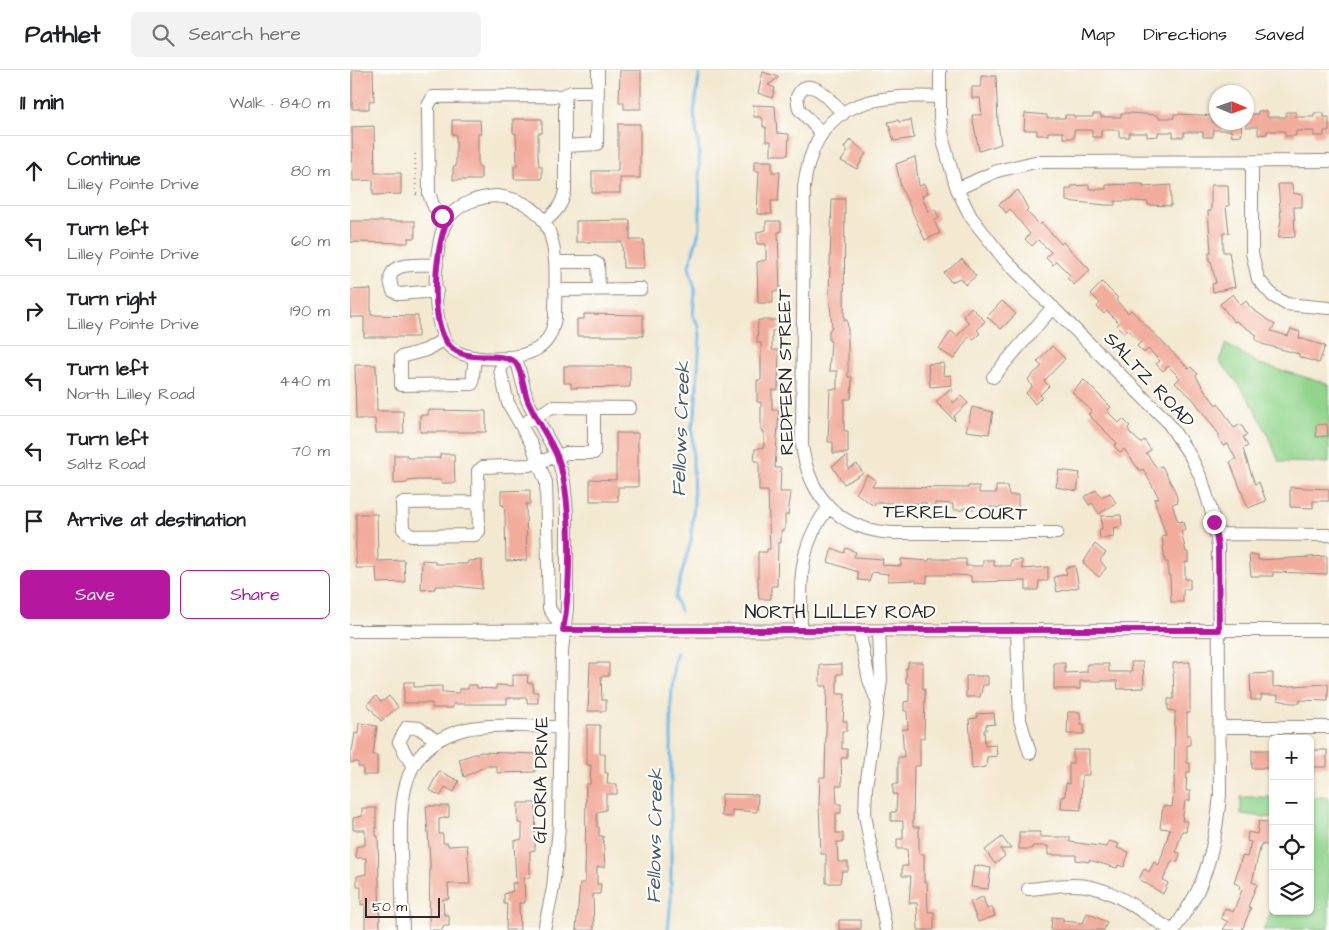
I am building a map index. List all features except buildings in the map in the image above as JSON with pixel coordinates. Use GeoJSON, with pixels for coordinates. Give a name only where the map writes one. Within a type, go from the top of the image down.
{"type":"FeatureCollection","features":[{"type":"Feature","properties":{"kind":"street"},"geometry":{"type":"LineString","coordinates":[[566,146],[597,144],[598,70]]}},
{"type":"Feature","properties":{"kind":"street","name":"SALTZ ROAD"},"geometry":{"type":"LineString","coordinates":[[940,70],[944,144],[957,189],[971,217],[990,243],[1154,406],[1177,434],[1202,480],[1216,534],[1219,630],[1220,795],[1213,843],[1198,890],[1172,930]]}},
{"type":"Feature","properties":{"kind":"street"},"geometry":{"type":"LineString","coordinates":[[822,134],[799,109],[797,97],[801,90],[810,86],[818,88],[842,114]]}},
{"type":"Feature","properties":{"kind":"street"},"geometry":{"type":"LineString","coordinates":[[447,221],[434,207],[430,194],[428,106],[433,97],[561,96],[572,92],[598,92]]}},
{"type":"Feature","properties":{"kind":"street"},"geometry":{"type":"LineString","coordinates":[[545,221],[556,212],[562,203],[565,191],[565,101],[561,96]]}},
{"type":"Feature","properties":{"kind":"street","name":"REDFERN STREET"},"geometry":{"type":"LineString","coordinates":[[829,507],[809,478],[802,445],[804,187],[809,160],[822,134],[842,114],[859,104],[882,98],[904,96],[940,97]]}},
{"type":"Feature","properties":{"kind":"street"},"geometry":{"type":"LineString","coordinates":[[957,189],[997,171],[1035,162],[1329,161]]}},
{"type":"Feature","properties":{"kind":"street"},"geometry":{"type":"LineString","coordinates":[[1252,162],[1252,253],[1258,279],[1273,296],[1286,304],[1329,308]]}},
{"type":"Feature","properties":{"kind":"street"},"geometry":{"type":"LineString","coordinates":[[496,196],[516,199],[527,204],[545,221],[552,237],[556,262],[554,326],[546,343],[530,353],[508,357],[475,358],[456,352],[444,339],[438,320],[437,265],[438,246],[447,221],[458,209],[473,200],[496,196]]}},
{"type":"Feature","properties":{"kind":"street"},"geometry":{"type":"LineString","coordinates":[[556,262],[594,262],[598,264],[599,290]]}},
{"type":"Feature","properties":{"kind":"street"},"geometry":{"type":"LineString","coordinates":[[437,265],[399,266],[393,269],[390,276],[393,291],[399,294],[437,291]]}},
{"type":"Feature","properties":{"kind":"street"},"geometry":{"type":"LineString","coordinates":[[555,290],[641,289]]}},
{"type":"Feature","properties":{"kind":"street"},"geometry":{"type":"LineString","coordinates":[[993,377],[1053,307]]}},
{"type":"Feature","properties":{"kind":"street"},"geometry":{"type":"LineString","coordinates":[[444,339],[426,350],[401,358],[401,385],[472,384],[475,358]]}},
{"type":"Feature","properties":{"kind":"street"},"geometry":{"type":"LineString","coordinates":[[508,357],[500,370],[508,403],[540,462],[546,482],[549,512],[549,608],[563,630]]}},
{"type":"Feature","properties":{"kind":"street","name":"GLORIA DRIVE"},"geometry":{"type":"LineString","coordinates":[[508,357],[518,365],[523,389],[536,418],[557,456],[564,482],[568,512],[568,608],[563,630],[558,850],[544,930]]}},
{"type":"Feature","properties":{"kind":"street"},"geometry":{"type":"LineString","coordinates":[[520,424],[536,418],[543,411],[552,407],[630,408]]}},
{"type":"Feature","properties":{"kind":"street"},"geometry":{"type":"LineString","coordinates":[[478,502],[402,504],[403,529],[411,536],[475,535],[478,531],[478,502],[478,471],[483,467],[529,465],[557,456],[594,453],[594,408]]}},
{"type":"Feature","properties":{"kind":"street"},"geometry":{"type":"LineString","coordinates":[[801,630],[803,558],[813,531],[829,507]]}},
{"type":"Feature","properties":{"kind":"street","name":"TERREL COURT"},"geometry":{"type":"LineString","coordinates":[[829,507],[852,524],[880,532],[1057,533]]}},
{"type":"Feature","properties":{"kind":"street"},"geometry":{"type":"LineString","coordinates":[[1216,534],[1329,535]]}},
{"type":"Feature","properties":{"kind":"street"},"geometry":{"type":"LineString","coordinates":[[859,630],[869,680],[878,704]]}},
{"type":"Feature","properties":{"kind":"street"},"geometry":{"type":"LineString","coordinates":[[1017,630],[1020,720],[1030,753]]}},
{"type":"Feature","properties":{"kind":"street","name":"NORTH LILLEY ROAD"},"geometry":{"type":"LineString","coordinates":[[350,631],[1329,630]]}},
{"type":"Feature","properties":{"kind":"street"},"geometry":{"type":"LineString","coordinates":[[879,631],[882,680],[866,787],[865,815],[886,930]]}},
{"type":"Feature","properties":{"kind":"street"},"geometry":{"type":"LineString","coordinates":[[413,767],[399,742],[407,727],[419,728],[437,741]]}},
{"type":"Feature","properties":{"kind":"street"},"geometry":{"type":"LineString","coordinates":[[403,930],[400,812],[402,794],[413,767],[426,750],[437,741],[451,734],[479,727],[561,727]]}},
{"type":"Feature","properties":{"kind":"street"},"geometry":{"type":"LineString","coordinates":[[1220,727],[1329,727]]}},
{"type":"Feature","properties":{"kind":"street"},"geometry":{"type":"LineString","coordinates":[[1028,889],[1071,884],[1100,889],[1126,900],[1172,930]]}},
{"type":"Feature","properties":{"kind":"path"},"geometry":{"type":"LineString","coordinates":[[415,154],[416,194],[422,194]]}},
{"type":"Feature","properties":{"kind":"green space"},"geometry":{"type":"Polygon","coordinates":[[[1226,344],[1259,364],[1329,384],[1329,463],[1279,462],[1254,408],[1239,385],[1219,361],[1226,344]]]}},
{"type":"Feature","properties":{"kind":"green space"},"geometry":{"type":"Polygon","coordinates":[[[1241,797],[1269,797],[1269,818],[1241,814],[1241,797]]]}},
{"type":"Feature","properties":{"kind":"green space"},"geometry":{"type":"Polygon","coordinates":[[[1314,797],[1329,797],[1329,929],[1263,930],[1270,915],[1314,915],[1314,797]]]}},
{"type":"Feature","properties":{"kind":"waterway","name":"Fellows Creek"},"geometry":{"type":"LineString","coordinates":[[680,611],[675,598],[691,541],[694,502],[692,426],[695,416],[700,337],[699,326],[693,316],[695,290],[689,266],[700,228],[699,151],[694,113],[700,70]]}},
{"type":"Feature","properties":{"kind":"waterway","name":"Fellows Creek"},"geometry":{"type":"LineString","coordinates":[[668,930],[671,899],[671,703],[674,661],[677,653]]}},
{"type":"Feature","properties":{"kind":"route"},"geometry":{"type":"LineString","coordinates":[[442,216],[447,221],[440,235],[437,257],[438,320],[442,335],[449,346],[456,352],[466,356],[475,358],[508,357],[518,365],[527,400],[557,456],[564,482],[568,512],[568,608],[563,630],[1219,630],[1218,547],[1214,522]]}}]}
